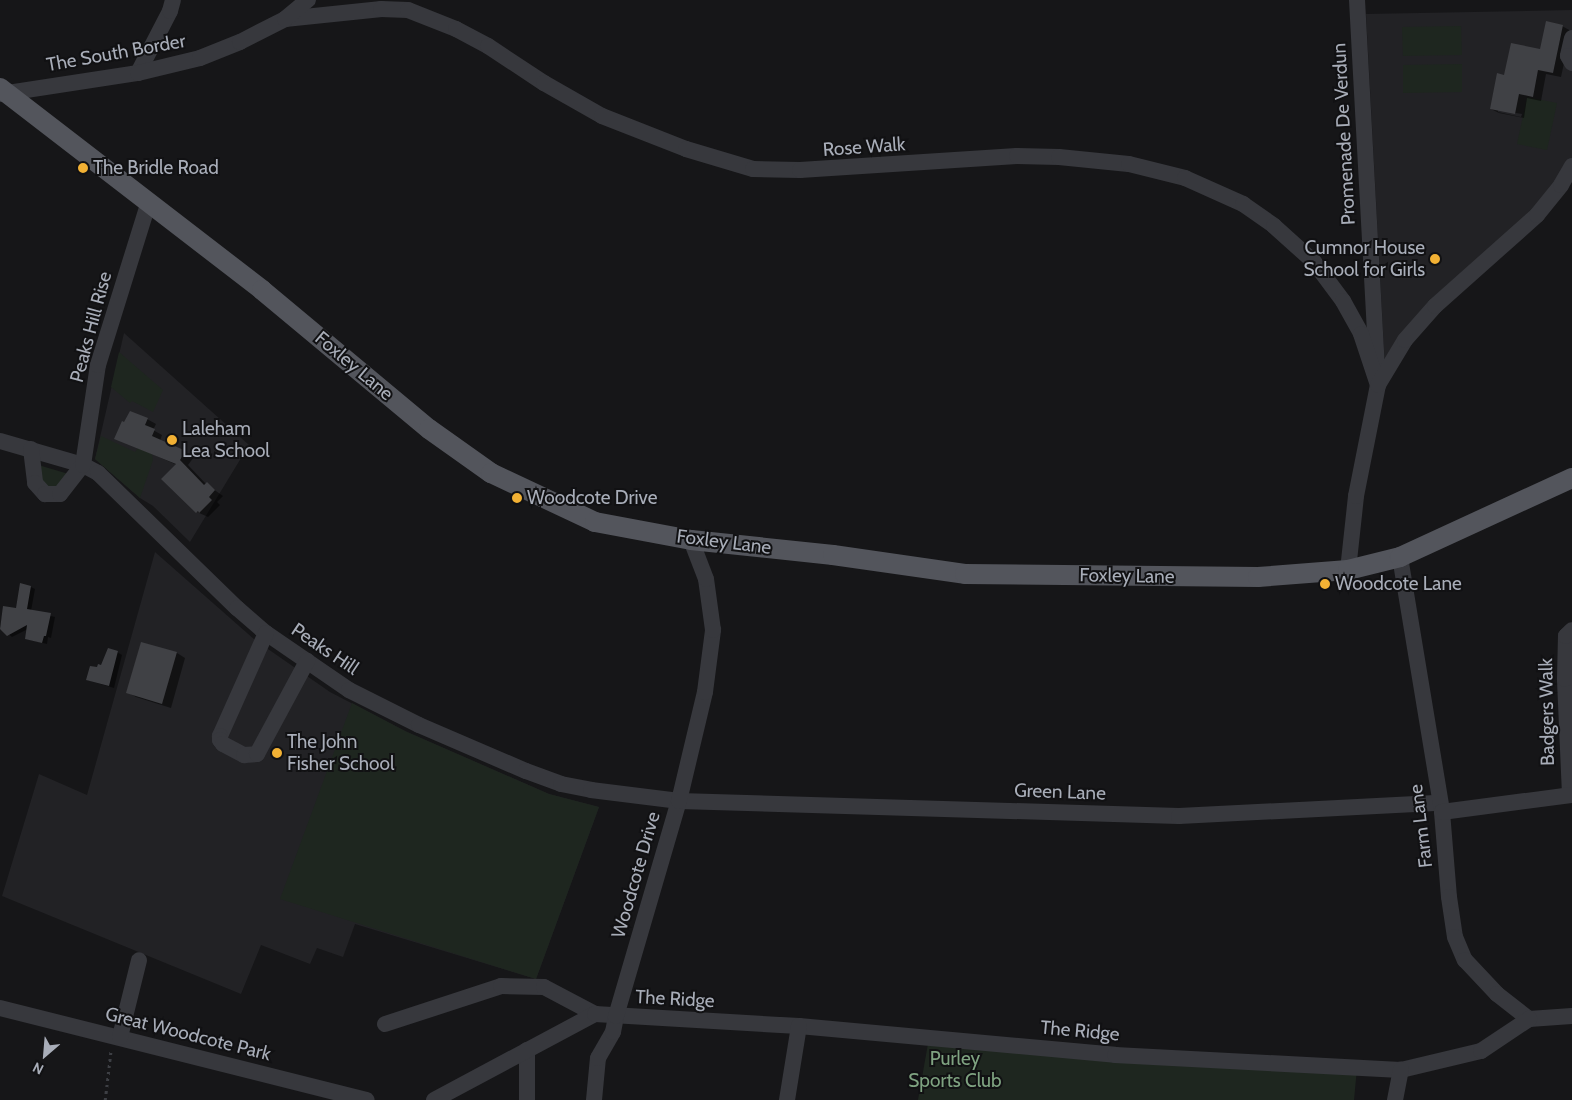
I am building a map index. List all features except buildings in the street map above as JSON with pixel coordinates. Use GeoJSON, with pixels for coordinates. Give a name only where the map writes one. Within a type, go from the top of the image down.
{"type":"FeatureCollection","features":[{"type":"Feature","properties":{"kind":"main road","name":"Foxley Lane"},"geometry":{"type":"LineString","coordinates":[[2,92],[149,201],[262,290],[429,429],[491,473],[595,522],[691,540],[834,555],[965,574],[1258,577],[1348,570],[1400,557],[1572,478]]}},
{"type":"Feature","properties":{"kind":"street"},"geometry":{"type":"LineString","coordinates":[[138,73],[170,11],[173,0]]}},
{"type":"Feature","properties":{"kind":"street","name":"The South Border"},"geometry":{"type":"LineString","coordinates":[[2,92],[138,73],[200,58],[240,42],[285,19],[308,0]]}},
{"type":"Feature","properties":{"kind":"street","name":"Promenade De Verdun"},"geometry":{"type":"LineString","coordinates":[[1357,0],[1378,385]]}},
{"type":"Feature","properties":{"kind":"street","name":"Rose Walk"},"geometry":{"type":"LineString","coordinates":[[285,19],[381,9],[408,10],[456,29],[602,116],[686,149],[753,169],[856,168],[1017,156],[1091,158],[1129,164],[1185,178],[1243,204],[1274,226],[1314,262],[1343,301],[1362,334],[1378,385]]}},
{"type":"Feature","properties":{"kind":"street"},"geometry":{"type":"LineString","coordinates":[[1572,38],[1568,56],[1572,63]]}},
{"type":"Feature","properties":{"kind":"street"},"geometry":{"type":"LineString","coordinates":[[1348,570],[1356,496],[1378,385],[1405,340],[1435,306],[1537,215],[1561,185],[1572,166]]}},
{"type":"Feature","properties":{"kind":"street","name":"Peaks Hill Rise"},"geometry":{"type":"LineString","coordinates":[[83,465],[98,365],[149,201]]}},
{"type":"Feature","properties":{"kind":"street","name":"Peaks Hill"},"geometry":{"type":"LineString","coordinates":[[0,441],[83,465],[98,473],[115,487],[209,582],[266,633],[349,690],[419,725],[526,772],[561,784],[591,790],[679,801]]}},
{"type":"Feature","properties":{"kind":"street"},"geometry":{"type":"LineString","coordinates":[[31,449],[35,483],[45,494],[60,494],[83,465]]}},
{"type":"Feature","properties":{"kind":"street","name":"Woodcote Drive"},"geometry":{"type":"LineString","coordinates":[[594,1100],[598,1058],[613,1032],[616,1016],[679,801],[705,692],[713,630],[706,579],[691,540]]}},
{"type":"Feature","properties":{"kind":"street","name":"Farm Lane"},"geometry":{"type":"LineString","coordinates":[[1400,557],[1441,808],[1449,897],[1455,937],[1466,960],[1497,994],[1529,1019]]}},
{"type":"Feature","properties":{"kind":"street","name":"Badgers Walk"},"geometry":{"type":"LineString","coordinates":[[1571,795],[1565,679],[1566,636],[1572,630]]}},
{"type":"Feature","properties":{"kind":"street"},"geometry":{"type":"LineString","coordinates":[[266,633],[220,736],[223,744],[244,755],[257,754],[307,662]]}},
{"type":"Feature","properties":{"kind":"street","name":"Green Lane"},"geometry":{"type":"LineString","coordinates":[[679,801],[1179,816],[1441,808],[1571,795]]}},
{"type":"Feature","properties":{"kind":"street"},"geometry":{"type":"LineString","coordinates":[[116,1037],[138,960]]}},
{"type":"Feature","properties":{"kind":"street"},"geometry":{"type":"LineString","coordinates":[[385,1024],[501,986],[544,987],[595,1014],[616,1016]]}},
{"type":"Feature","properties":{"kind":"street","name":"Great Woodcote Park"},"geometry":{"type":"LineString","coordinates":[[0,1008],[367,1100]]}},
{"type":"Feature","properties":{"kind":"street"},"geometry":{"type":"LineString","coordinates":[[434,1100],[595,1014]]}},
{"type":"Feature","properties":{"kind":"street","name":"The Ridge"},"geometry":{"type":"LineString","coordinates":[[616,1016],[799,1026],[1115,1055],[1401,1070],[1481,1051],[1529,1019]]}},
{"type":"Feature","properties":{"kind":"street"},"geometry":{"type":"LineString","coordinates":[[1529,1019],[1572,1016]]}},
{"type":"Feature","properties":{"kind":"street"},"geometry":{"type":"LineString","coordinates":[[787,1100],[799,1026]]}},
{"type":"Feature","properties":{"kind":"street"},"geometry":{"type":"LineString","coordinates":[[527,1050],[527,1100]]}},
{"type":"Feature","properties":{"kind":"street"},"geometry":{"type":"LineString","coordinates":[[1395,1100],[1401,1070]]}},
{"type":"Feature","properties":{"kind":"path"},"geometry":{"type":"LineString","coordinates":[[105,1100],[116,1037]]}},
{"type":"Feature","properties":{"kind":"shaded area","name":"Cumnor House School for Girls"},"geometry":{"type":"Polygon","coordinates":[[[1572,10],[1572,170],[1385,369],[1366,14],[1572,10]]]}},
{"type":"Feature","properties":{"kind":"shaded area","name":"Laleham Lea School"},"geometry":{"type":"Polygon","coordinates":[[[124,333],[249,445],[190,542],[153,506],[140,498],[95,459],[124,333]]]}},
{"type":"Feature","properties":{"kind":"shaded area","name":"The John Fisher School"},"geometry":{"type":"Polygon","coordinates":[[[155,552],[255,640],[330,692],[407,732],[549,794],[599,807],[536,979],[355,924],[343,957],[317,948],[310,964],[261,945],[241,994],[2,896],[39,774],[87,795],[155,552]]]}},
{"type":"Feature","properties":{"kind":"green space"},"geometry":{"type":"Polygon","coordinates":[[[1461,26],[1462,55],[1403,56],[1402,27],[1461,26]]]}},
{"type":"Feature","properties":{"kind":"green space"},"geometry":{"type":"Polygon","coordinates":[[[1462,64],[1462,92],[1403,93],[1403,65],[1462,64]]]}},
{"type":"Feature","properties":{"kind":"green space"},"geometry":{"type":"Polygon","coordinates":[[[1527,97],[1557,103],[1547,150],[1517,144],[1527,97]]]}},
{"type":"Feature","properties":{"kind":"green space"},"geometry":{"type":"Polygon","coordinates":[[[119,352],[163,390],[153,412],[132,401],[130,403],[111,387],[119,352]]]}},
{"type":"Feature","properties":{"kind":"green space"},"geometry":{"type":"Polygon","coordinates":[[[101,436],[135,452],[138,448],[152,454],[153,460],[140,498],[95,459],[101,436]]]}},
{"type":"Feature","properties":{"kind":"green space"},"geometry":{"type":"Polygon","coordinates":[[[35,464],[72,475],[64,487],[45,487],[35,464]]]}},
{"type":"Feature","properties":{"kind":"green space"},"geometry":{"type":"Polygon","coordinates":[[[352,703],[405,731],[549,794],[599,807],[536,979],[280,899],[352,703]]]}},
{"type":"Feature","properties":{"kind":"green space","name":"Purley Sports Club"},"geometry":{"type":"Polygon","coordinates":[[[929,1038],[1357,1068],[1354,1100],[918,1100],[929,1038]]]}},
{"type":"Feature","properties":{"kind":"place","name":"The Bridle Road"},"geometry":{"type":"Point","coordinates":[83,168]}},
{"type":"Feature","properties":{"kind":"place","name":"Cumnor House School for Girls"},"geometry":{"type":"Point","coordinates":[1435,259]}},
{"type":"Feature","properties":{"kind":"place","name":"Laleham Lea School"},"geometry":{"type":"Point","coordinates":[172,440]}},
{"type":"Feature","properties":{"kind":"place","name":"Woodcote Drive"},"geometry":{"type":"Point","coordinates":[517,498]}},
{"type":"Feature","properties":{"kind":"place","name":"Woodcote Lane"},"geometry":{"type":"Point","coordinates":[1325,584]}},
{"type":"Feature","properties":{"kind":"place","name":"The John Fisher School"},"geometry":{"type":"Point","coordinates":[277,753]}}]}
